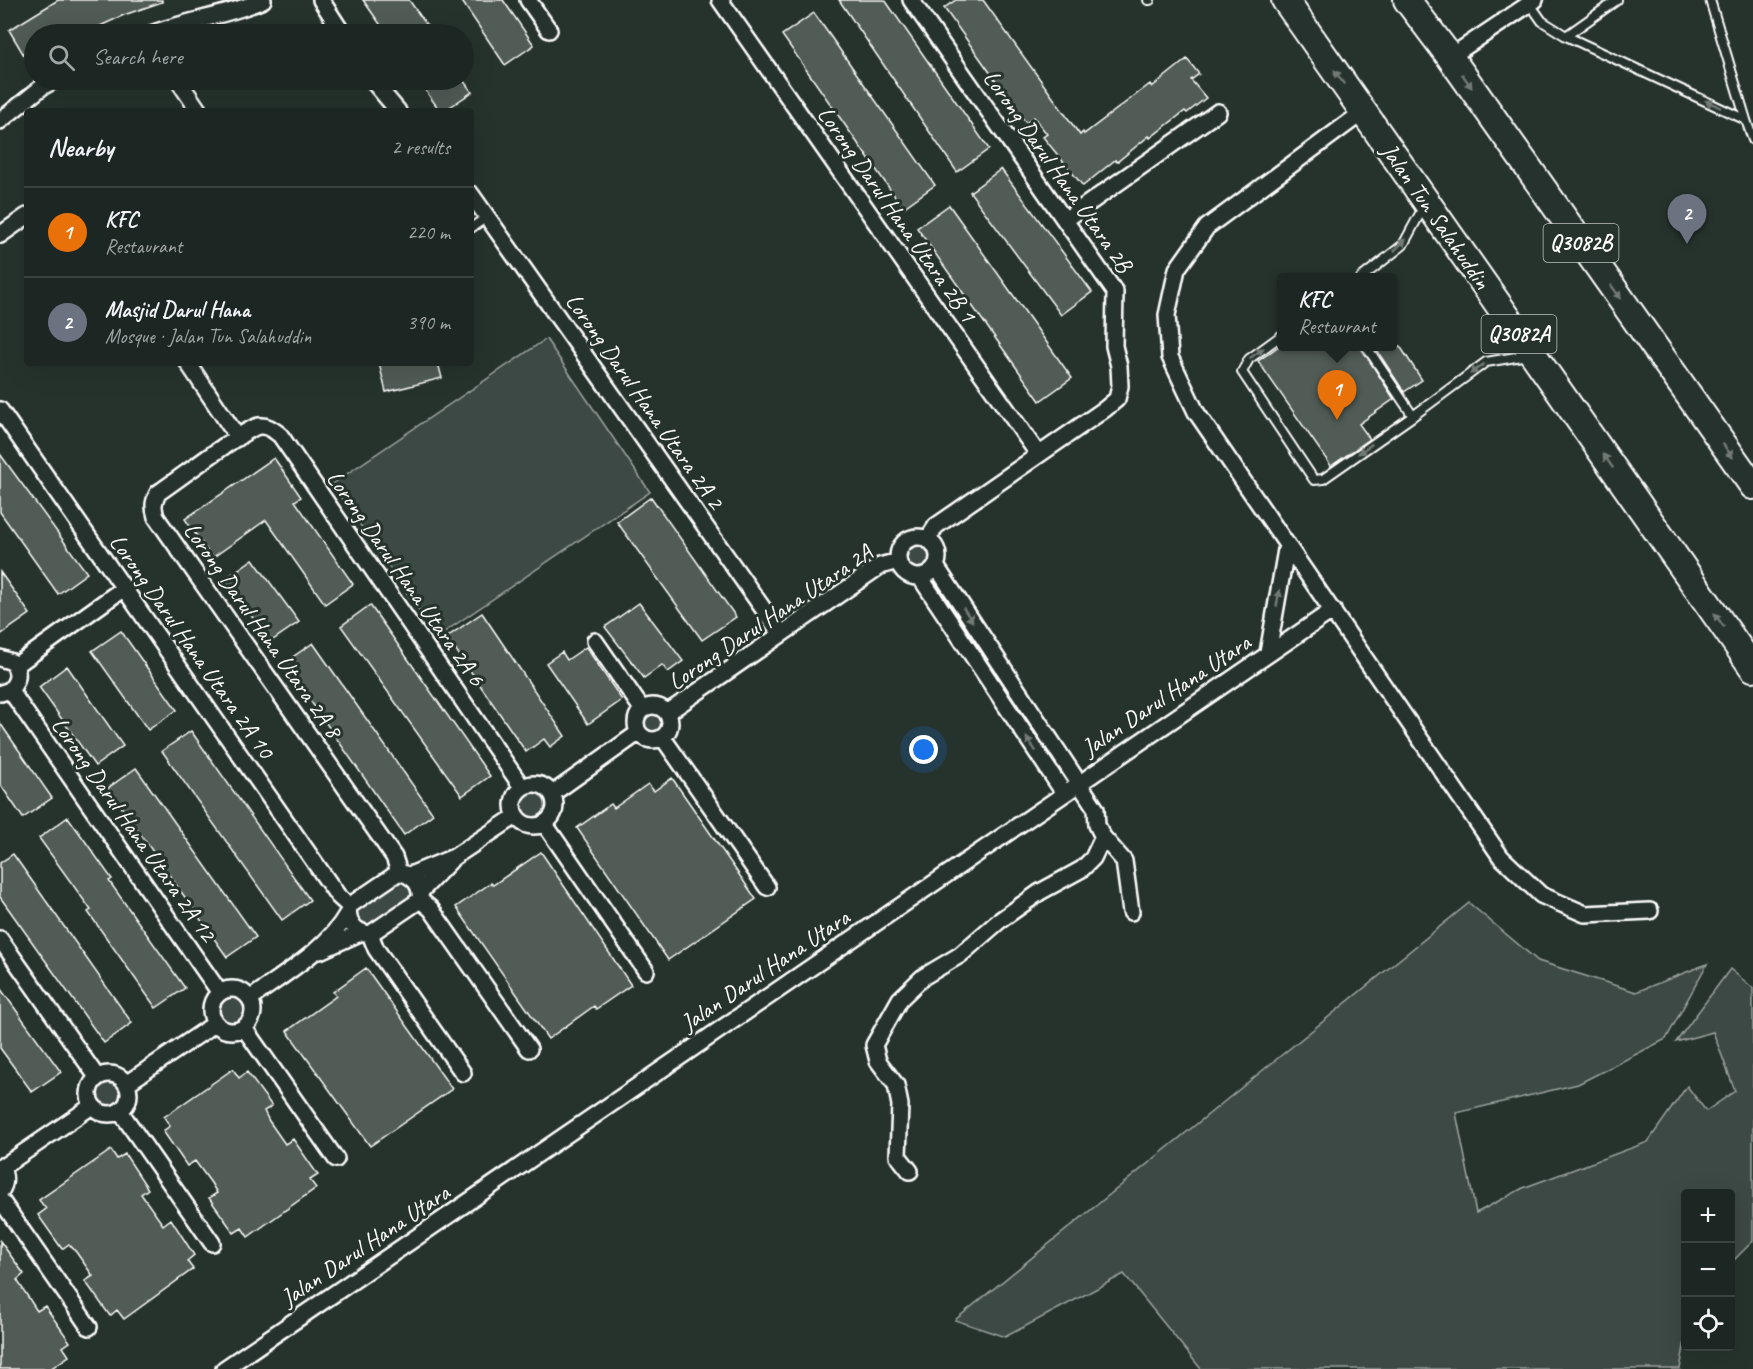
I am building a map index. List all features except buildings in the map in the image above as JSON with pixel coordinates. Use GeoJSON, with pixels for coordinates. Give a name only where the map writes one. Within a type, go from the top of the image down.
{"type":"FeatureCollection","features":[{"type":"Feature","properties":{"kind":"highway","name":"Jalan Tun Salahuddin"},"geometry":{"type":"LineString","coordinates":[[1285,0],[1753,668]]}},
{"type":"Feature","properties":{"kind":"highway","name":"Q3082B"},"geometry":{"type":"LineString","coordinates":[[1407,0],[1450,57],[1753,486]]}},
{"type":"Feature","properties":{"kind":"street"},"geometry":{"type":"LineString","coordinates":[[181,24],[246,7],[263,0]]}},
{"type":"Feature","properties":{"kind":"street"},"geometry":{"type":"LineString","coordinates":[[321,0],[337,24]]}},
{"type":"Feature","properties":{"kind":"street"},"geometry":{"type":"LineString","coordinates":[[528,0],[549,30]]}},
{"type":"Feature","properties":{"kind":"street","name":"Lorong Darul Hana Utara 2B 1"},"geometry":{"type":"LineString","coordinates":[[720,0],[1038,454]]}},
{"type":"Feature","properties":{"kind":"street","name":"Lorong Darul Hana Utara 2B"},"geometry":{"type":"LineString","coordinates":[[911,0],[1115,292],[1114,346],[1119,366],[1120,386],[1117,399],[1105,409],[936,526],[927,540]]}},
{"type":"Feature","properties":{"kind":"street"},"geometry":{"type":"LineString","coordinates":[[1450,57],[1532,2]]}},
{"type":"Feature","properties":{"kind":"street"},"geometry":{"type":"LineString","coordinates":[[0,121],[39,90]]}},
{"type":"Feature","properties":{"kind":"street"},"geometry":{"type":"LineString","coordinates":[[185,90],[197,108]]}},
{"type":"Feature","properties":{"kind":"street"},"geometry":{"type":"LineString","coordinates":[[380,90],[395,108]]}},
{"type":"Feature","properties":{"kind":"street"},"geometry":{"type":"LineString","coordinates":[[1065,220],[1218,112]]}},
{"type":"Feature","properties":{"kind":"street"},"geometry":{"type":"LineString","coordinates":[[1363,112],[1208,227],[1177,269],[1167,315],[1170,357],[1196,412],[1501,857],[1541,895],[1585,914],[1650,911]]}},
{"type":"Feature","properties":{"kind":"street","name":"Lorong Darul Hana Utara 2A 2"},"geometry":{"type":"LineString","coordinates":[[474,198],[781,634]]}},
{"type":"Feature","properties":{"kind":"street"},"geometry":{"type":"LineString","coordinates":[[0,235],[24,218]]}},
{"type":"Feature","properties":{"kind":"street"},"geometry":{"type":"LineString","coordinates":[[190,366],[238,438]]}},
{"type":"Feature","properties":{"kind":"street","name":"Lorong Darul Hana Utara 2A 10"},"geometry":{"type":"LineString","coordinates":[[0,410],[348,910],[352,926],[365,934],[463,1073]]}},
{"type":"Feature","properties":{"kind":"street","name":"Lorong Darul Hana Utara 2A 6"},"geometry":{"type":"LineString","coordinates":[[238,438],[256,426],[264,425],[280,435],[522,787]]}},
{"type":"Feature","properties":{"kind":"street","name":"Lorong Darul Hana Utara 2A 8"},"geometry":{"type":"LineString","coordinates":[[238,438],[158,493],[154,501],[156,517],[404,873]]}},
{"type":"Feature","properties":{"kind":"street"},"geometry":{"type":"LineString","coordinates":[[936,566],[920,577],[907,574],[898,561],[899,551],[906,541],[918,538],[927,540],[937,553],[936,566],[1096,809],[1097,825],[1103,837],[1124,861],[1131,912]]}},
{"type":"Feature","properties":{"kind":"street"},"geometry":{"type":"LineString","coordinates":[[1268,653],[1287,544]]}},
{"type":"Feature","properties":{"kind":"street","name":"Lorong Darul Hana Utara 2A"},"geometry":{"type":"LineString","coordinates":[[667,713],[880,566],[898,561]]}},
{"type":"Feature","properties":{"kind":"street"},"geometry":{"type":"LineString","coordinates":[[920,577],[1064,793]]}},
{"type":"Feature","properties":{"kind":"street"},"geometry":{"type":"LineString","coordinates":[[15,666],[124,588]]}},
{"type":"Feature","properties":{"kind":"street","name":"Jalan Darul Hana Utara"},"geometry":{"type":"LineString","coordinates":[[224,1369],[1333,609]]}},
{"type":"Feature","properties":{"kind":"street"},"geometry":{"type":"LineString","coordinates":[[595,640],[642,709]]}},
{"type":"Feature","properties":{"kind":"street"},"geometry":{"type":"LineString","coordinates":[[0,658],[7,659],[15,666],[17,678],[5,691]]}},
{"type":"Feature","properties":{"kind":"street","name":"Lorong Darul Hana Utara 2A 12"},"geometry":{"type":"LineString","coordinates":[[5,691],[220,993]]}},
{"type":"Feature","properties":{"kind":"street"},"geometry":{"type":"LineString","coordinates":[[653,706],[667,713],[670,725],[663,738],[655,741],[649,740],[638,733],[635,723],[642,709],[653,706]]}},
{"type":"Feature","properties":{"kind":"street"},"geometry":{"type":"LineString","coordinates":[[552,794],[638,733]]}},
{"type":"Feature","properties":{"kind":"street"},"geometry":{"type":"LineString","coordinates":[[663,738],[767,887]]}},
{"type":"Feature","properties":{"kind":"street"},"geometry":{"type":"LineString","coordinates":[[538,784],[552,794],[555,804],[554,811],[544,823],[526,825],[516,816],[512,802],[522,787],[538,784]]}},
{"type":"Feature","properties":{"kind":"street"},"geometry":{"type":"LineString","coordinates":[[312,954],[365,934],[421,895],[454,857],[516,816]]}},
{"type":"Feature","properties":{"kind":"street"},"geometry":{"type":"LineString","coordinates":[[544,823],[646,971]]}},
{"type":"Feature","properties":{"kind":"street"},"geometry":{"type":"LineString","coordinates":[[909,1171],[898,1156],[900,1105],[896,1085],[878,1061],[873,1044],[882,1027],[900,999],[923,977],[960,955],[999,921],[1040,892],[1083,869],[1093,858],[1103,837]]}},
{"type":"Feature","properties":{"kind":"street"},"geometry":{"type":"LineString","coordinates":[[250,999],[312,954],[343,921],[348,910],[404,873],[454,857]]}},
{"type":"Feature","properties":{"kind":"street"},"geometry":{"type":"LineString","coordinates":[[404,873],[529,1049]]}},
{"type":"Feature","properties":{"kind":"street"},"geometry":{"type":"LineString","coordinates":[[0,939],[97,1077]]}},
{"type":"Feature","properties":{"kind":"street"},"geometry":{"type":"LineString","coordinates":[[233,989],[240,991],[250,999],[253,1013],[251,1020],[244,1028],[228,1031],[216,1023],[212,1004],[220,993],[233,989]]}},
{"type":"Feature","properties":{"kind":"street"},"geometry":{"type":"LineString","coordinates":[[126,1084],[216,1023]]}},
{"type":"Feature","properties":{"kind":"street"},"geometry":{"type":"LineString","coordinates":[[244,1028],[336,1159]]}},
{"type":"Feature","properties":{"kind":"street"},"geometry":{"type":"LineString","coordinates":[[110,1074],[122,1079],[126,1084],[129,1097],[127,1104],[120,1111],[110,1115],[103,1114],[92,1106],[88,1094],[89,1087],[97,1077],[110,1074]]}},
{"type":"Feature","properties":{"kind":"street"},"geometry":{"type":"LineString","coordinates":[[0,1192],[5,1177],[1,1167],[92,1106]]}},
{"type":"Feature","properties":{"kind":"street"},"geometry":{"type":"LineString","coordinates":[[120,1111],[212,1243]]}},
{"type":"Feature","properties":{"kind":"street"},"geometry":{"type":"LineString","coordinates":[[0,1199],[89,1327]]}},
{"type":"Feature","properties":{"kind":"lane"},"geometry":{"type":"LineString","coordinates":[[1566,36],[1617,0]]}},
{"type":"Feature","properties":{"kind":"lane"},"geometry":{"type":"LineString","coordinates":[[1710,0],[1753,140]]}},
{"type":"Feature","properties":{"kind":"lane"},"geometry":{"type":"LineString","coordinates":[[1532,2],[1542,21],[1566,36],[1746,120]]}},
{"type":"Feature","properties":{"kind":"lane"},"geometry":{"type":"LineString","coordinates":[[1367,273],[1403,245],[1426,202]]}},
{"type":"Feature","properties":{"kind":"lane"},"geometry":{"type":"LineString","coordinates":[[474,226],[487,217]]}},
{"type":"Feature","properties":{"kind":"lane"},"geometry":{"type":"LineString","coordinates":[[1277,338],[1249,358],[1242,372],[1314,480],[1323,479],[1486,362],[1533,354]]}},
{"type":"Feature","properties":{"kind":"lane"},"geometry":{"type":"LineString","coordinates":[[1369,351],[1413,416]]}},
{"type":"Feature","properties":{"kind":"shaded area"},"geometry":{"type":"Polygon","coordinates":[[[546,339],[650,492],[437,637],[332,484],[546,339]]]}},
{"type":"Feature","properties":{"kind":"shaded area"},"geometry":{"type":"Polygon","coordinates":[[[917,544],[926,548],[930,557],[926,566],[917,570],[908,566],[904,557],[908,548],[917,544]]]}},
{"type":"Feature","properties":{"kind":"shaded area"},"geometry":{"type":"Polygon","coordinates":[[[653,712],[658,713],[664,719],[664,729],[658,735],[653,736],[648,735],[642,729],[641,724],[642,719],[648,713],[653,712]]]}},
{"type":"Feature","properties":{"kind":"shaded area"},"geometry":{"type":"Polygon","coordinates":[[[533,793],[542,796],[545,805],[542,814],[533,817],[524,814],[521,805],[524,796],[533,793]]]}},
{"type":"Feature","properties":{"kind":"shaded area"},"geometry":{"type":"Polygon","coordinates":[[[398,879],[403,879],[412,886],[414,895],[368,928],[359,921],[357,916],[359,906],[398,879]]]}},
{"type":"Feature","properties":{"kind":"shaded area"},"geometry":{"type":"Polygon","coordinates":[[[1469,903],[1538,961],[1636,992],[1707,964],[1666,1039],[1578,1084],[1456,1113],[1476,1213],[1523,1188],[1648,1142],[1687,1086],[1706,1111],[1735,1091],[1713,1032],[1676,1042],[1730,969],[1753,988],[1753,1241],[1735,1259],[1735,1189],[1681,1189],[1681,1351],[1683,1351],[1680,1369],[1201,1369],[1124,1274],[1005,1337],[955,1320],[1469,903]]]}},
{"type":"Feature","properties":{"kind":"shaded area"},"geometry":{"type":"Polygon","coordinates":[[[233,998],[242,1002],[246,1011],[242,1020],[233,1024],[224,1020],[220,1011],[224,1002],[233,998]]]}},
{"type":"Feature","properties":{"kind":"shaded area"},"geometry":{"type":"Polygon","coordinates":[[[104,1083],[114,1083],[121,1090],[121,1100],[114,1107],[104,1107],[97,1100],[97,1090],[104,1083]]]}},
{"type":"Feature","properties":{"kind":"place","name":"Masjid Darul Hana"},"geometry":{"type":"Point","coordinates":[1687,244]}},
{"type":"Feature","properties":{"kind":"place","name":"KFC"},"geometry":{"type":"Point","coordinates":[1337,420]}}]}
